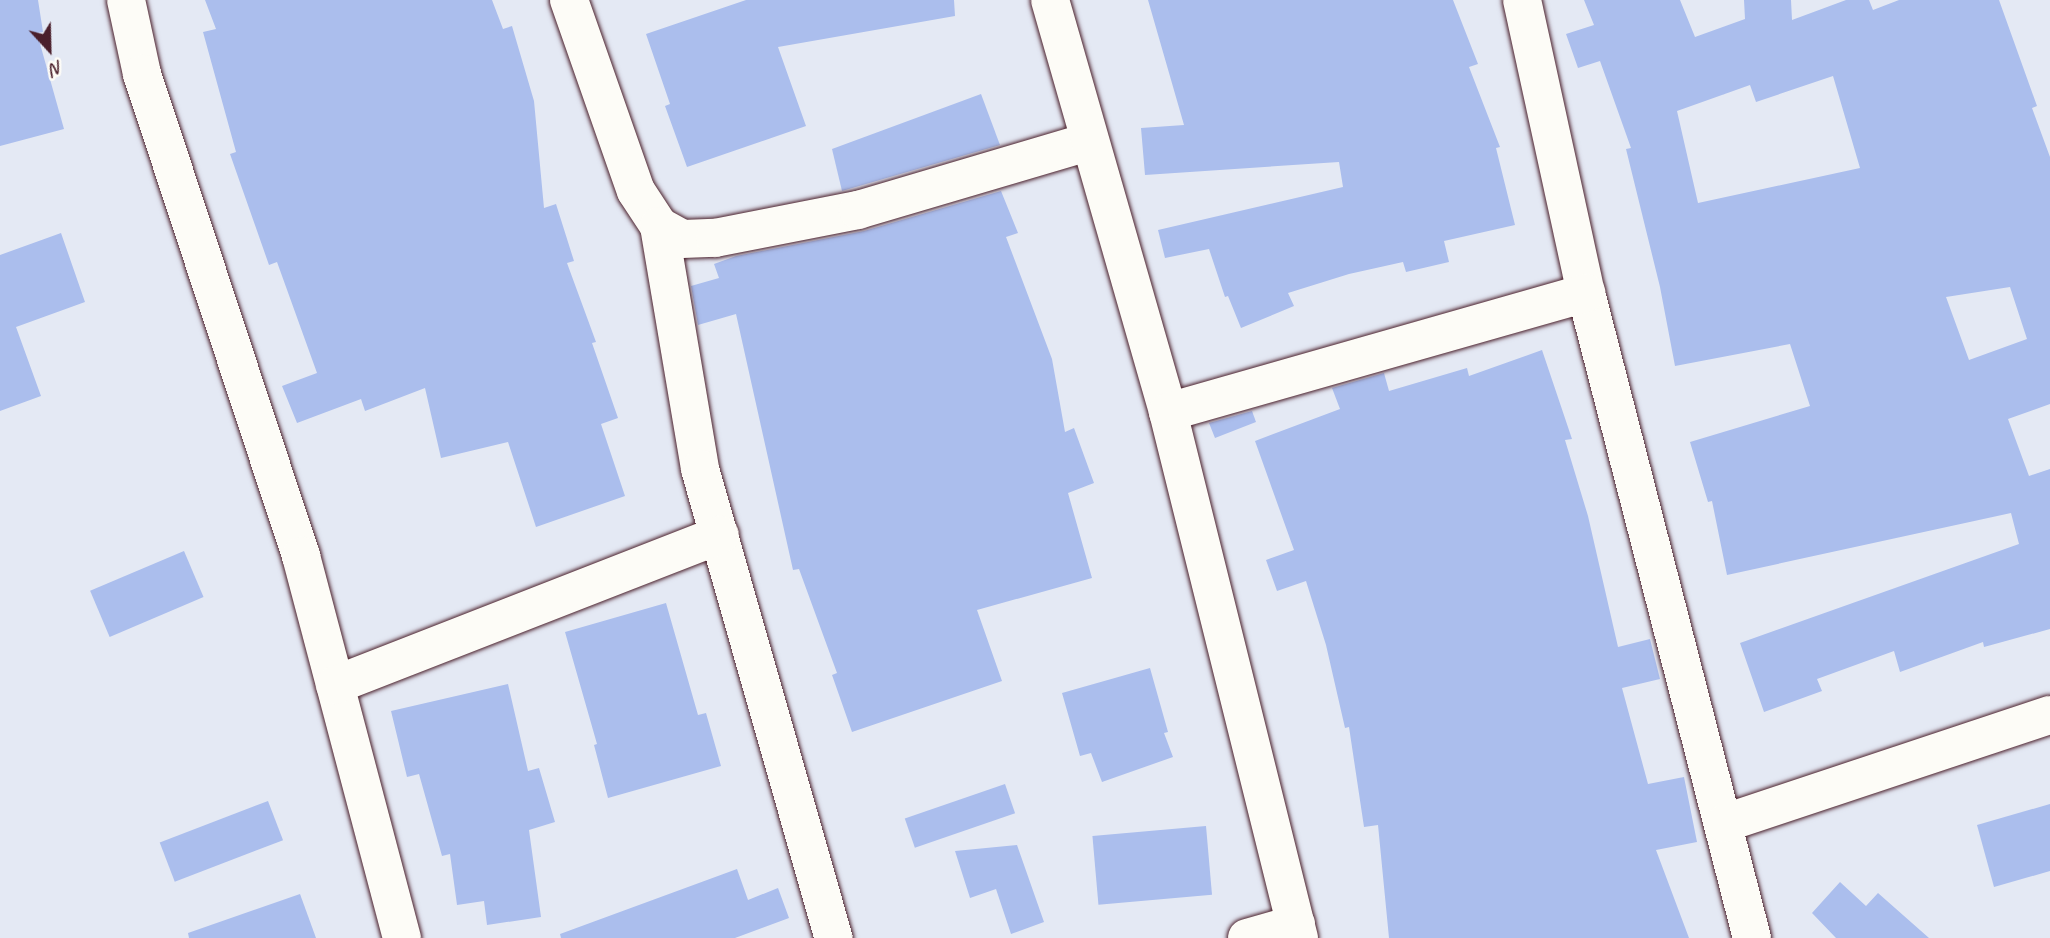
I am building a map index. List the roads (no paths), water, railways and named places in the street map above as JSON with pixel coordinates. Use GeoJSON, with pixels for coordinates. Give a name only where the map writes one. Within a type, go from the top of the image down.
{"type":"FeatureCollection","features":[{"type":"Feature","properties":{"kind":"street"},"geometry":{"type":"LineString","coordinates":[[126,0],[142,74],[301,556],[402,938]]}},
{"type":"Feature","properties":{"kind":"street"},"geometry":{"type":"LineString","coordinates":[[569,0],[636,191],[659,226],[700,468],[834,938]]}},
{"type":"Feature","properties":{"kind":"street"},"geometry":{"type":"LineString","coordinates":[[1050,0],[1088,142],[1168,412],[1298,931],[1247,938]]}},
{"type":"Feature","properties":{"kind":"street"},"geometry":{"type":"LineString","coordinates":[[1522,0],[1586,293],[1725,823],[1752,938]]}},
{"type":"Feature","properties":{"kind":"street"},"geometry":{"type":"LineString","coordinates":[[659,226],[682,239],[715,238],[858,210],[1088,142]]}},
{"type":"Feature","properties":{"kind":"street"},"geometry":{"type":"LineString","coordinates":[[1168,412],[1586,293]]}},
{"type":"Feature","properties":{"kind":"street"},"geometry":{"type":"LineString","coordinates":[[335,685],[720,536]]}},
{"type":"Feature","properties":{"kind":"street"},"geometry":{"type":"LineString","coordinates":[[1725,823],[2050,715]]}}]}
